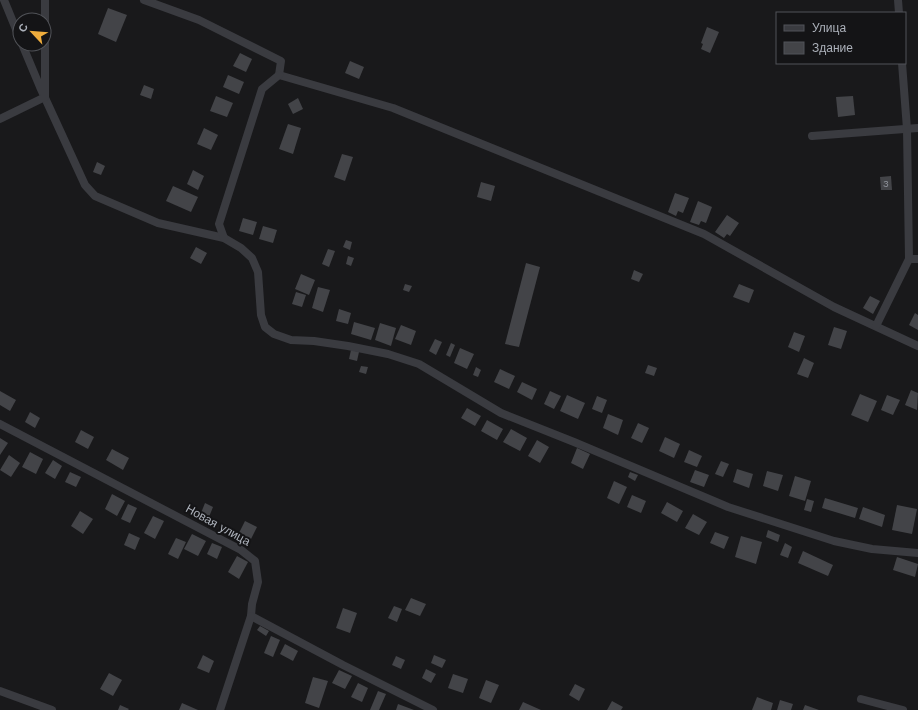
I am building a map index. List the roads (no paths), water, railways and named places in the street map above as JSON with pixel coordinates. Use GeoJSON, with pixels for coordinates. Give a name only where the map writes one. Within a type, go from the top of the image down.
{"type":"FeatureCollection","features":[{"type":"Feature","properties":{"kind":"street"},"geometry":{"type":"LineString","coordinates":[[4,0],[12,20]]}},
{"type":"Feature","properties":{"kind":"street"},"geometry":{"type":"LineString","coordinates":[[45,0],[45,97]]}},
{"type":"Feature","properties":{"kind":"street"},"geometry":{"type":"LineString","coordinates":[[144,0],[199,20],[281,61],[280,75],[262,89],[219,224],[224,238]]}},
{"type":"Feature","properties":{"kind":"street"},"geometry":{"type":"LineString","coordinates":[[898,0],[899,12]]}},
{"type":"Feature","properties":{"kind":"street"},"geometry":{"type":"LineString","coordinates":[[25,52],[85,185],[95,196],[158,222],[224,238],[241,248],[252,258],[258,272],[261,315],[265,327],[274,334],[291,340],[314,341],[388,354],[419,364],[501,413],[728,507],[834,541],[872,549],[918,553]]}},
{"type":"Feature","properties":{"kind":"street"},"geometry":{"type":"LineString","coordinates":[[876,326],[909,259],[907,129],[902,64]]}},
{"type":"Feature","properties":{"kind":"street"},"geometry":{"type":"LineString","coordinates":[[280,75],[393,108],[704,234],[834,307],[918,346]]}},
{"type":"Feature","properties":{"kind":"street"},"geometry":{"type":"LineString","coordinates":[[0,119],[45,97]]}},
{"type":"Feature","properties":{"kind":"street"},"geometry":{"type":"LineString","coordinates":[[812,136],[918,128]]}},
{"type":"Feature","properties":{"kind":"street"},"geometry":{"type":"LineString","coordinates":[[909,259],[918,259]]}},
{"type":"Feature","properties":{"kind":"street","name":"Новая улица"},"geometry":{"type":"LineString","coordinates":[[0,424],[241,550],[255,562],[258,582],[252,604],[251,616],[220,710]]}},
{"type":"Feature","properties":{"kind":"street"},"geometry":{"type":"LineString","coordinates":[[251,616],[343,665],[433,710]]}},
{"type":"Feature","properties":{"kind":"street"},"geometry":{"type":"LineString","coordinates":[[0,691],[52,710]]}},
{"type":"Feature","properties":{"kind":"street"},"geometry":{"type":"LineString","coordinates":[[861,698],[903,710]]}}]}
